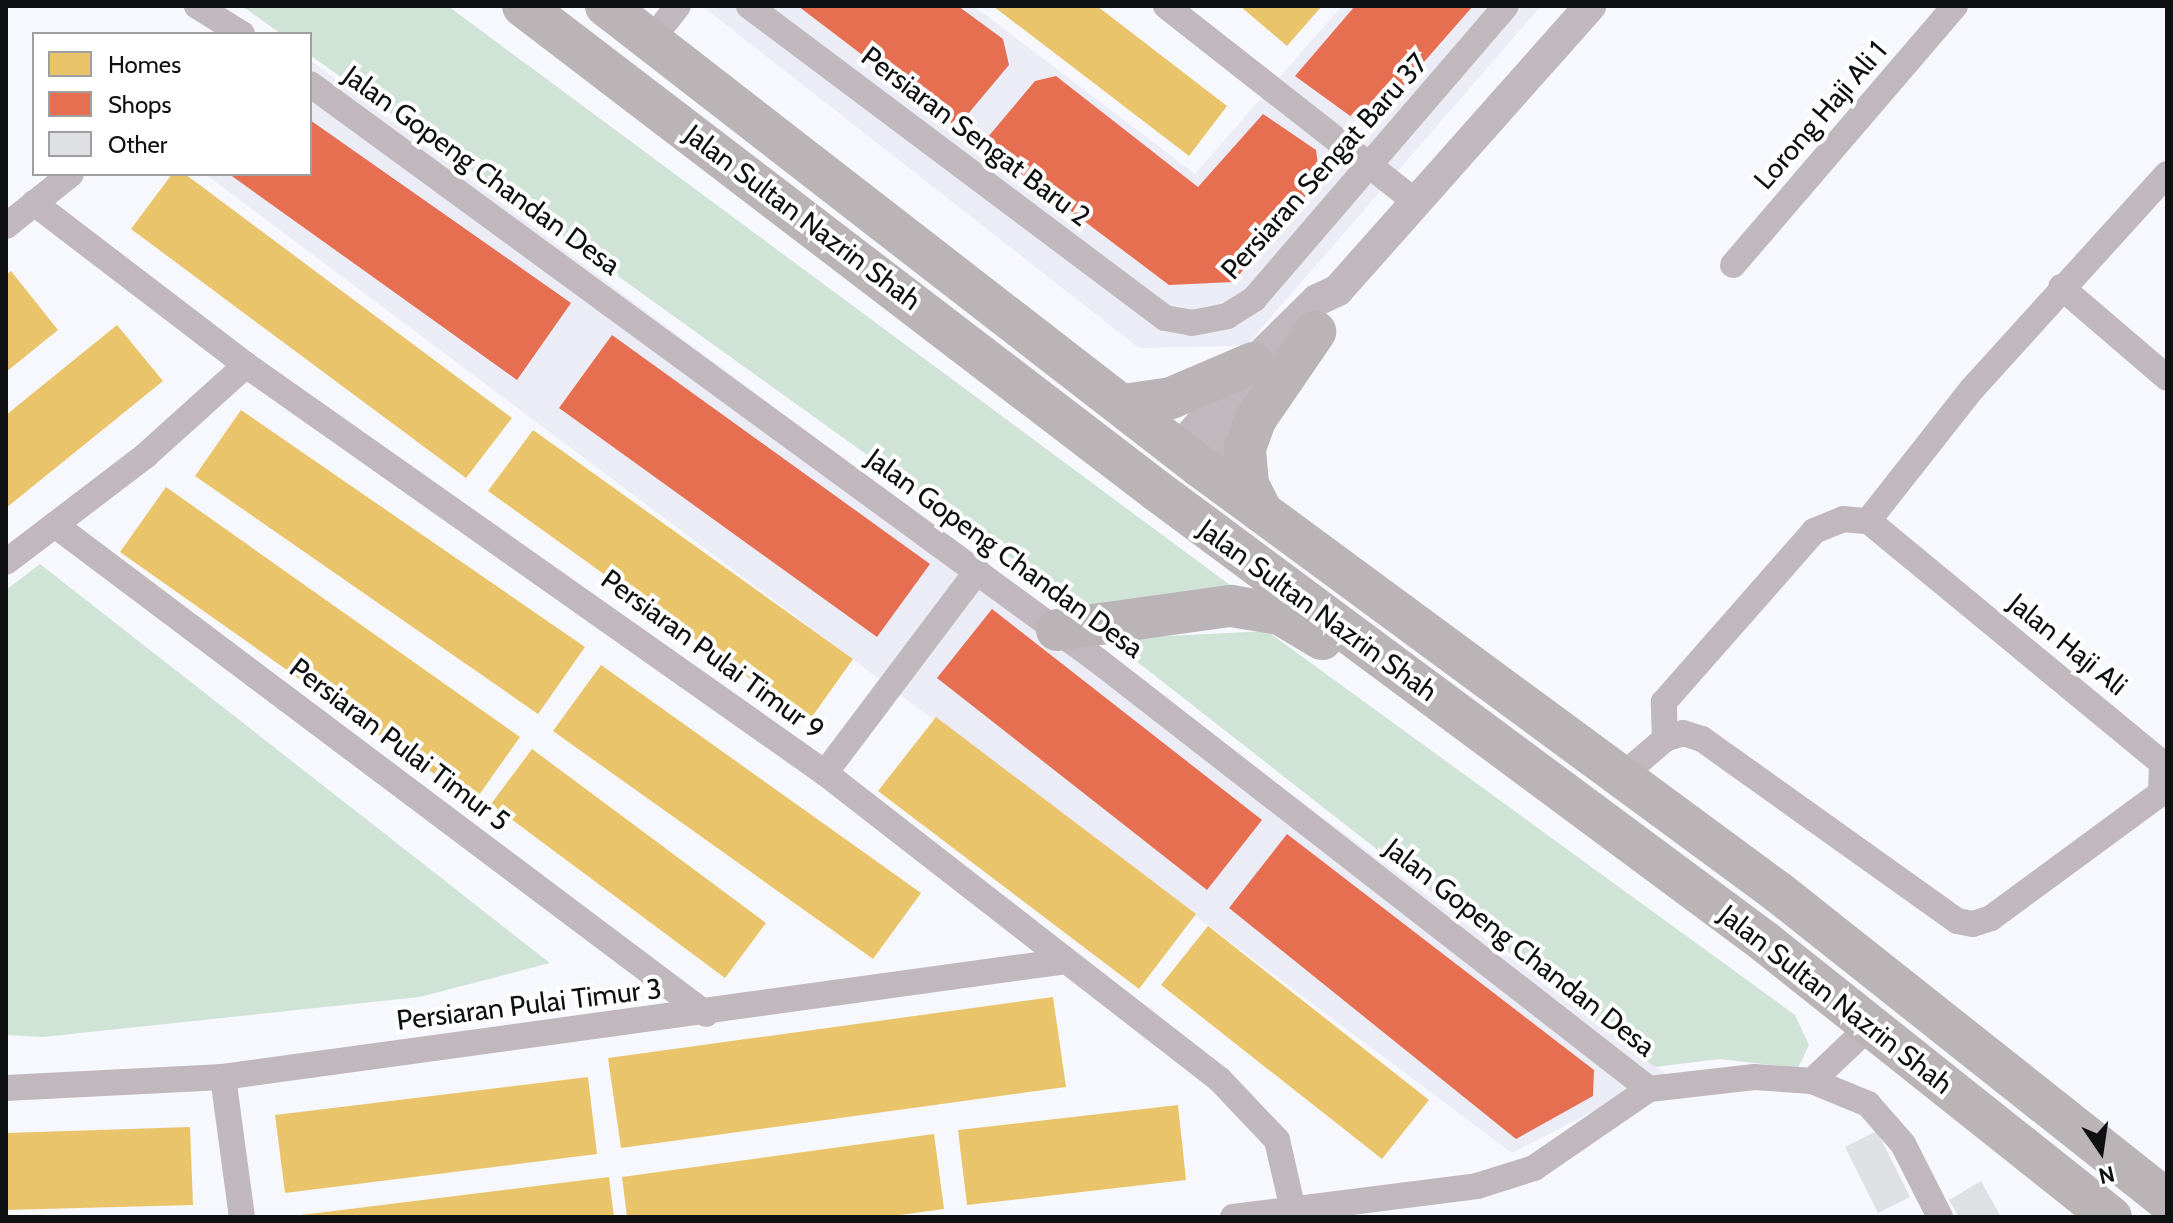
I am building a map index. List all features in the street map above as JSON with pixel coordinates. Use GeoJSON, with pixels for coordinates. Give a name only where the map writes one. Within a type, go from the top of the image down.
{"type":"FeatureCollection","features":[{"type":"Feature","properties":{"kind":"highway","name":"Jalan Sultan Nazrin Shah"},"geometry":{"type":"LineString","coordinates":[[523,6],[1871,1025],[2111,1217]]}},
{"type":"Feature","properties":{"kind":"highway","name":"Jalan Sultan Nazrin Shah"},"geometry":{"type":"LineString","coordinates":[[606,6],[1123,405],[1184,461],[1262,512],[1778,892],[2021,1089],[2167,1200]]}},
{"type":"Feature","properties":{"kind":"highway"},"geometry":{"type":"LineString","coordinates":[[853,253],[938,301],[1184,461],[1210,505],[1348,609],[1404,673]]}},
{"type":"Feature","properties":{"kind":"highway"},"geometry":{"type":"LineString","coordinates":[[1262,512],[1248,484],[1245,448],[1255,420],[1315,332]]}},
{"type":"Feature","properties":{"kind":"highway"},"geometry":{"type":"LineString","coordinates":[[1123,405],[1171,398],[1253,363]]}},
{"type":"Feature","properties":{"kind":"highway"},"geometry":{"type":"LineString","coordinates":[[1057,630],[1202,608],[1255,608],[1404,673]]}},
{"type":"Feature","properties":{"kind":"highway"},"geometry":{"type":"LineString","coordinates":[[1778,892],[1791,916],[1864,980],[1871,1025],[1943,1045],[1989,1081],[2021,1089]]}},
{"type":"Feature","properties":{"kind":"street"},"geometry":{"type":"LineString","coordinates":[[197,6],[239,32]]}},
{"type":"Feature","properties":{"kind":"street"},"geometry":{"type":"LineString","coordinates":[[652,39],[678,6]]}},
{"type":"Feature","properties":{"kind":"street","name":"Persiaran Sengat Baru 2"},"geometry":{"type":"LineString","coordinates":[[749,6],[1165,318]]}},
{"type":"Feature","properties":{"kind":"street","name":"Persiaran Sengat Baru 37"},"geometry":{"type":"LineString","coordinates":[[1165,318],[1227,316],[1254,299],[1371,168],[1506,6]]}},
{"type":"Feature","properties":{"kind":"street"},"geometry":{"type":"LineString","coordinates":[[1184,461],[1253,363],[1317,300],[1338,290],[1590,6]]}},
{"type":"Feature","properties":{"kind":"street","name":"Lorong Haji Ali 1"},"geometry":{"type":"LineString","coordinates":[[1733,265],[1955,6]]}},
{"type":"Feature","properties":{"kind":"street"},"geometry":{"type":"LineString","coordinates":[[1173,8],[1415,201]]}},
{"type":"Feature","properties":{"kind":"street","name":"Jalan Gopeng Chandan Desa"},"geometry":{"type":"LineString","coordinates":[[312,85],[1057,630],[1649,1089]]}},
{"type":"Feature","properties":{"kind":"street"},"geometry":{"type":"LineString","coordinates":[[1622,776],[1665,739],[1664,702],[1814,531],[1843,519],[1868,521],[2061,287],[2167,174]]}},
{"type":"Feature","properties":{"kind":"street"},"geometry":{"type":"LineString","coordinates":[[6,226],[68,176]]}},
{"type":"Feature","properties":{"kind":"street","name":"Persiaran Pulai Timur 9"},"geometry":{"type":"LineString","coordinates":[[34,203],[246,365],[825,773],[1059,962],[1256,1115],[1277,1140],[1293,1210]]}},
{"type":"Feature","properties":{"kind":"street"},"geometry":{"type":"LineString","coordinates":[[2061,287],[2167,378]]}},
{"type":"Feature","properties":{"kind":"street"},"geometry":{"type":"LineString","coordinates":[[1184,461],[1332,314],[1338,290]]}},
{"type":"Feature","properties":{"kind":"street"},"geometry":{"type":"LineString","coordinates":[[6,562],[55,525],[246,365]]}},
{"type":"Feature","properties":{"kind":"street","name":"Jalan Haji Ali"},"geometry":{"type":"LineString","coordinates":[[1665,739],[1683,733],[1702,739],[1957,921],[1973,924],[1991,918],[2161,793],[2162,763],[1868,521]]}},
{"type":"Feature","properties":{"kind":"street","name":"Persiaran Pulai Timur 5"},"geometry":{"type":"LineString","coordinates":[[55,525],[706,1014]]}},
{"type":"Feature","properties":{"kind":"street"},"geometry":{"type":"LineString","coordinates":[[825,773],[977,571]]}},
{"type":"Feature","properties":{"kind":"street","name":"Persiaran Pulai Timur 3"},"geometry":{"type":"LineString","coordinates":[[6,1088],[223,1077],[706,1014],[1059,962]]}},
{"type":"Feature","properties":{"kind":"street"},"geometry":{"type":"LineString","coordinates":[[1812,1081],[1871,1025]]}},
{"type":"Feature","properties":{"kind":"street"},"geometry":{"type":"LineString","coordinates":[[223,1077],[242,1217]]}},
{"type":"Feature","properties":{"kind":"street"},"geometry":{"type":"LineString","coordinates":[[1233,1217],[1504,1179],[1563,1152],[1649,1089],[1700,1079],[1812,1081],[1868,1104],[1890,1124],[1940,1217]]}},
{"type":"Feature","properties":{"kind":"shaded area"},"geometry":{"type":"Polygon","coordinates":[[[702,6],[974,6],[1195,174],[1342,6],[1541,6],[1246,346],[1139,348],[702,6]]]}},
{"type":"Feature","properties":{"kind":"shaded area"},"geometry":{"type":"Polygon","coordinates":[[[312,61],[1666,1074],[1512,1153],[208,176],[312,176],[312,61]]]}},
{"type":"Feature","properties":{"kind":"green space"},"geometry":{"type":"Polygon","coordinates":[[[242,6],[448,6],[1234,588],[1083,610],[312,56],[312,32],[278,32],[242,6]]]}},
{"type":"Feature","properties":{"kind":"green space"},"geometry":{"type":"Polygon","coordinates":[[[40,564],[550,963],[420,997],[43,1037],[6,1035],[6,590],[40,564]]]}},
{"type":"Feature","properties":{"kind":"green space"},"geometry":{"type":"Polygon","coordinates":[[[1267,631],[1795,1015],[1809,1045],[1798,1068],[1720,1059],[1655,1067],[1108,639],[1267,631]]]}},
{"type":"Feature","properties":{"kind":"building: Homes"},"geometry":{"type":"Polygon","coordinates":[[[993,6],[1097,6],[1227,106],[1189,156],[993,6]]]}},
{"type":"Feature","properties":{"kind":"building: Homes"},"geometry":{"type":"Polygon","coordinates":[[[1240,6],[1322,6],[1287,46],[1240,6]]]}},
{"type":"Feature","properties":{"kind":"building: Homes"},"geometry":{"type":"Polygon","coordinates":[[[171,176],[188,176],[512,418],[466,478],[131,229],[171,176]]]}},
{"type":"Feature","properties":{"kind":"building: Homes"},"geometry":{"type":"Polygon","coordinates":[[[11,271],[58,330],[6,372],[6,275],[11,271]]]}},
{"type":"Feature","properties":{"kind":"building: Homes"},"geometry":{"type":"Polygon","coordinates":[[[117,325],[163,381],[6,508],[6,415],[117,325]]]}},
{"type":"Feature","properties":{"kind":"building: Homes"},"geometry":{"type":"Polygon","coordinates":[[[241,410],[585,647],[538,714],[195,476],[241,410]]]}},
{"type":"Feature","properties":{"kind":"building: Homes"},"geometry":{"type":"Polygon","coordinates":[[[533,430],[853,659],[809,721],[488,491],[533,430]]]}},
{"type":"Feature","properties":{"kind":"building: Homes"},"geometry":{"type":"Polygon","coordinates":[[[166,487],[520,737],[474,802],[120,552],[166,487]]]}},
{"type":"Feature","properties":{"kind":"building: Homes"},"geometry":{"type":"Polygon","coordinates":[[[601,665],[921,893],[873,959],[553,731],[601,665]]]}},
{"type":"Feature","properties":{"kind":"building: Homes"},"geometry":{"type":"Polygon","coordinates":[[[936,717],[1196,914],[1139,989],[878,791],[936,717]]]}},
{"type":"Feature","properties":{"kind":"building: Homes"},"geometry":{"type":"Polygon","coordinates":[[[532,749],[766,923],[725,978],[491,804],[532,749]]]}},
{"type":"Feature","properties":{"kind":"building: Homes"},"geometry":{"type":"Polygon","coordinates":[[[1208,926],[1429,1100],[1382,1159],[1161,985],[1208,926]]]}},
{"type":"Feature","properties":{"kind":"building: Homes"},"geometry":{"type":"Polygon","coordinates":[[[1053,997],[1066,1087],[621,1148],[608,1058],[1053,997]]]}},
{"type":"Feature","properties":{"kind":"building: Homes"},"geometry":{"type":"Polygon","coordinates":[[[588,1077],[597,1154],[285,1193],[275,1115],[588,1077]]]}},
{"type":"Feature","properties":{"kind":"building: Homes"},"geometry":{"type":"Polygon","coordinates":[[[1178,1105],[1186,1180],[967,1205],[958,1130],[1178,1105]]]}},
{"type":"Feature","properties":{"kind":"building: Homes"},"geometry":{"type":"Polygon","coordinates":[[[190,1127],[193,1205],[6,1210],[6,1133],[190,1127]]]}},
{"type":"Feature","properties":{"kind":"building: Homes"},"geometry":{"type":"Polygon","coordinates":[[[934,1134],[944,1209],[885,1217],[627,1217],[622,1177],[934,1134]]]}},
{"type":"Feature","properties":{"kind":"building: Homes"},"geometry":{"type":"Polygon","coordinates":[[[609,1177],[614,1217],[301,1217],[301,1215],[609,1177]]]}},
{"type":"Feature","properties":{"kind":"building: Shops"},"geometry":{"type":"Polygon","coordinates":[[[798,6],[958,6],[1003,39],[1009,65],[957,127],[798,6]]]}},
{"type":"Feature","properties":{"kind":"building: Shops"},"geometry":{"type":"Polygon","coordinates":[[[1355,6],[1473,6],[1381,111],[1353,118],[1295,76],[1355,6]]]}},
{"type":"Feature","properties":{"kind":"building: Shops"},"geometry":{"type":"Polygon","coordinates":[[[1056,76],[1198,187],[1263,114],[1316,150],[1320,179],[1233,282],[1169,285],[982,144],[1035,81],[1056,76]]]}},
{"type":"Feature","properties":{"kind":"building: Shops"},"geometry":{"type":"Polygon","coordinates":[[[312,121],[571,303],[517,380],[232,176],[312,176],[312,121]]]}},
{"type":"Feature","properties":{"kind":"building: Shops"},"geometry":{"type":"Polygon","coordinates":[[[612,335],[930,564],[877,637],[559,408],[612,335]]]}},
{"type":"Feature","properties":{"kind":"building: Shops"},"geometry":{"type":"Polygon","coordinates":[[[992,609],[1262,820],[1207,890],[937,678],[992,609]]]}},
{"type":"Feature","properties":{"kind":"building: Shops"},"geometry":{"type":"Polygon","coordinates":[[[1287,834],[1594,1070],[1593,1096],[1516,1139],[1229,908],[1287,834]]]}},
{"type":"Feature","properties":{"kind":"building: Other"},"geometry":{"type":"Polygon","coordinates":[[[1877,1131],[1910,1197],[1878,1213],[1845,1147],[1877,1131]]]}},
{"type":"Feature","properties":{"kind":"building: Other"},"geometry":{"type":"Polygon","coordinates":[[[1981,1181],[2001,1217],[1959,1217],[1949,1200],[1981,1181]]]}}]}
